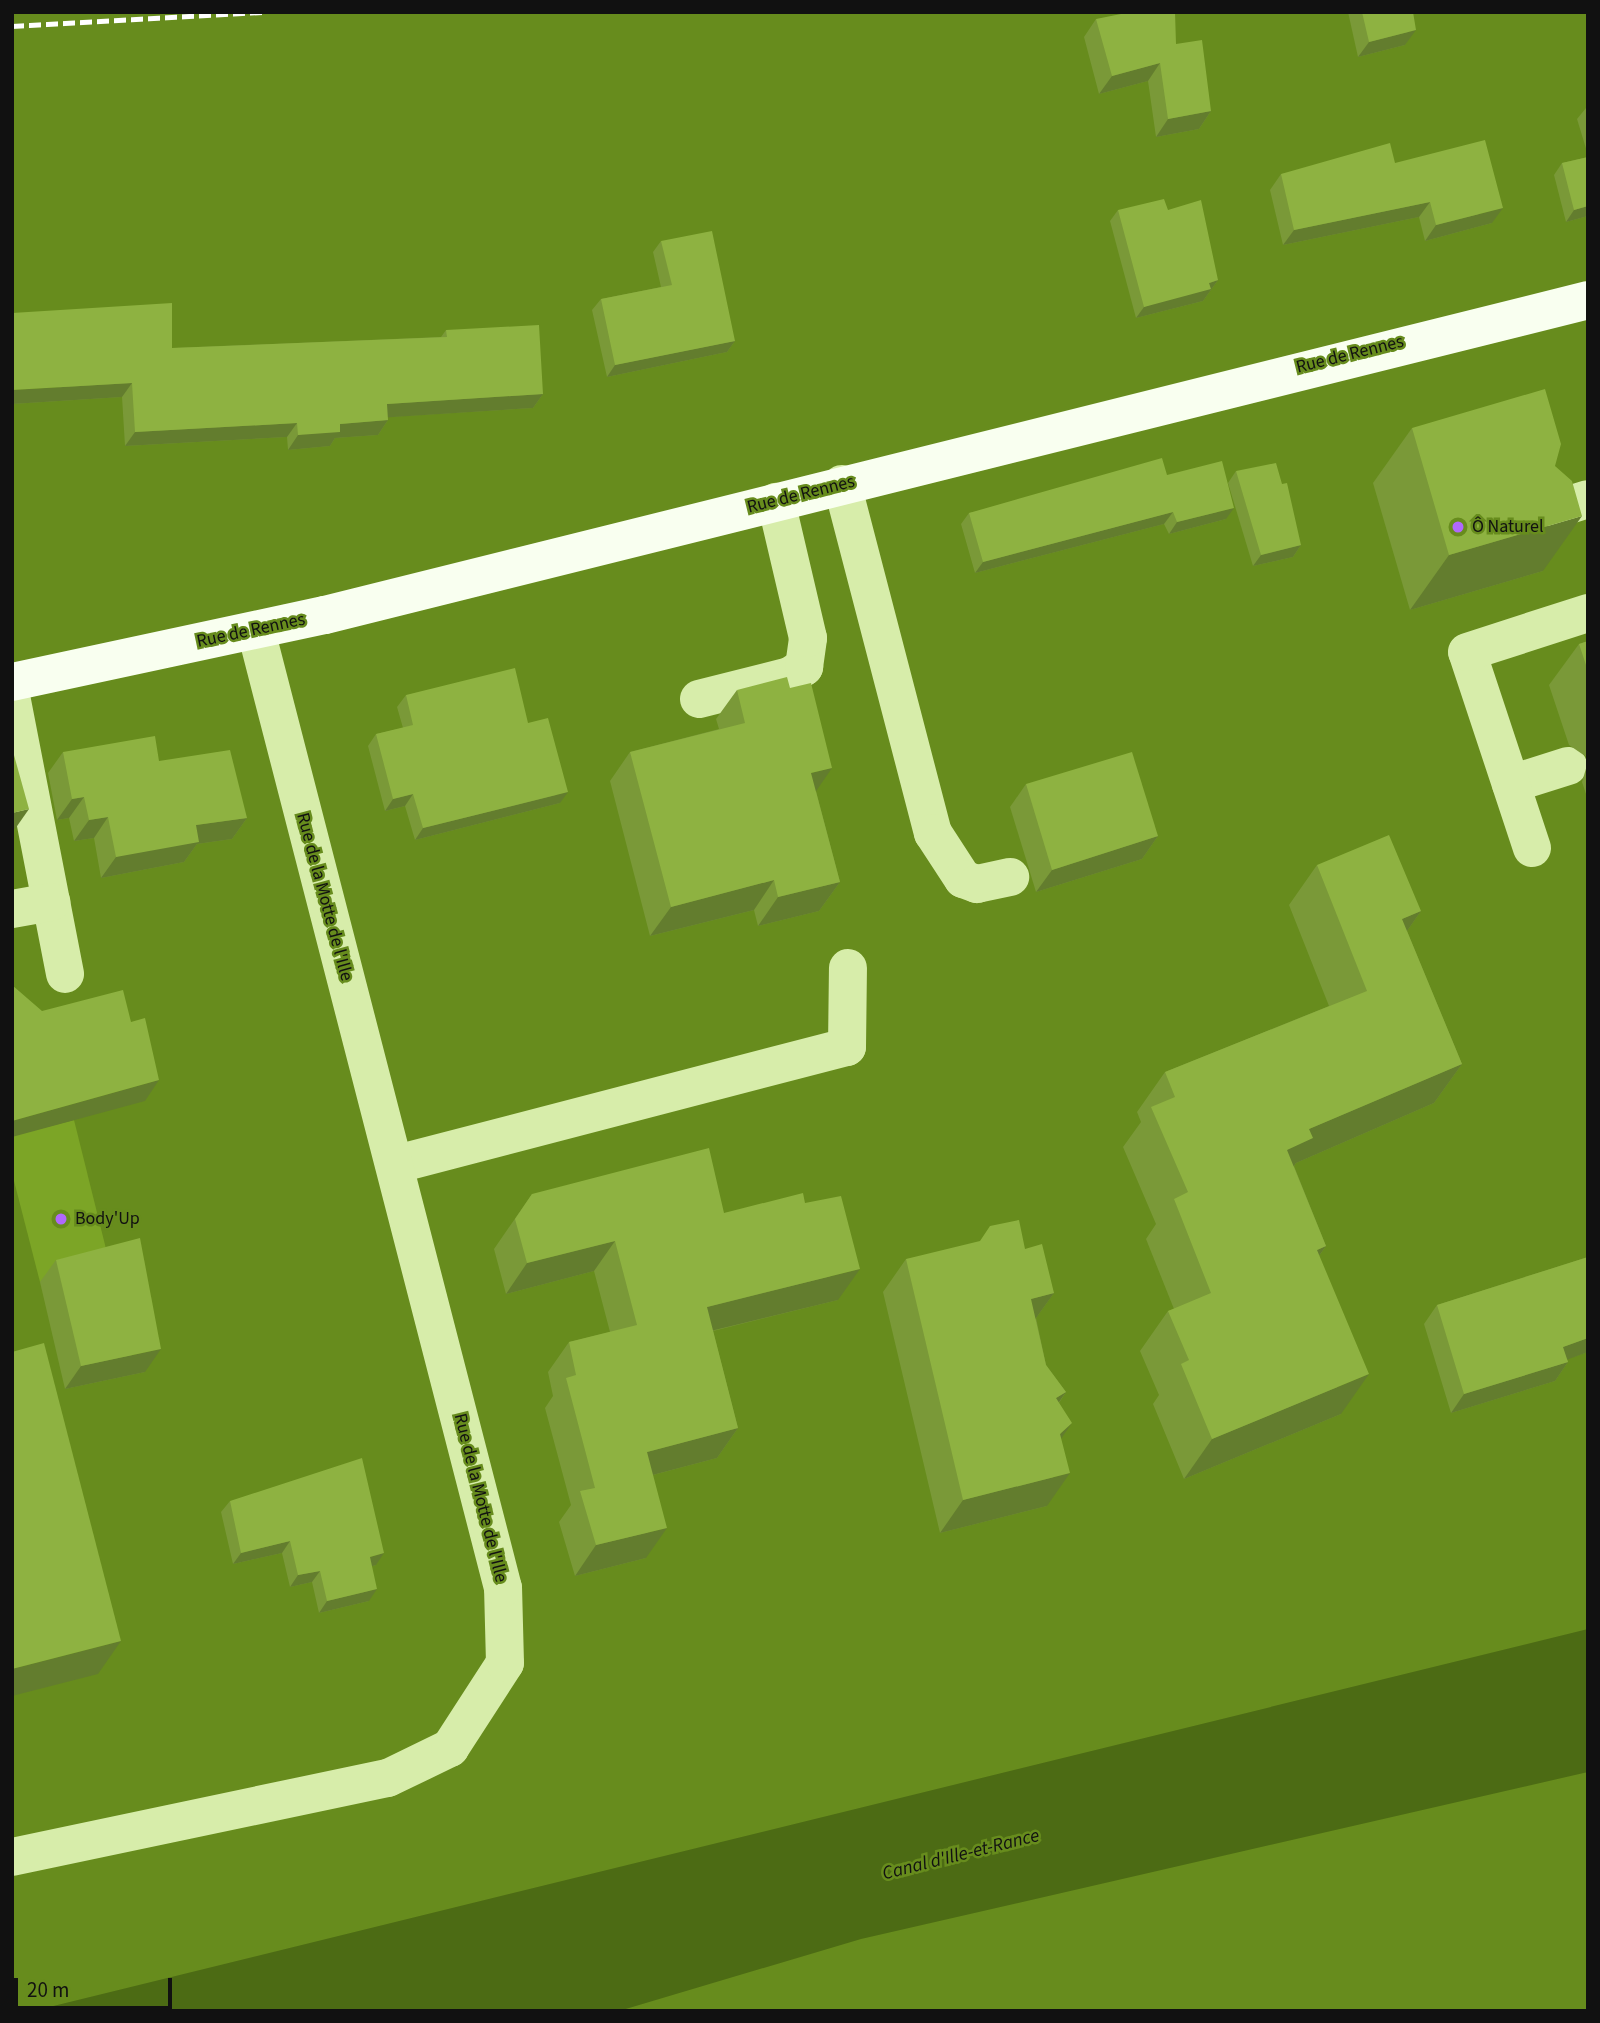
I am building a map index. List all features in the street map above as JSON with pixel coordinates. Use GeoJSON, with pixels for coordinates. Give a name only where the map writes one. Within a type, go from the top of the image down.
{"type":"FeatureCollection","features":[{"type":"Feature","properties":{"kind":"main road","name":"Rue de Rennes"},"geometry":{"type":"LineString","coordinates":[[12,682],[256,631],[1588,300]]}},
{"type":"Feature","properties":{"kind":"street"},"geometry":{"type":"LineString","coordinates":[[842,484],[933,834],[963,879],[978,884],[1010,877]]}},
{"type":"Feature","properties":{"kind":"street"},"geometry":{"type":"LineString","coordinates":[[1537,515],[1588,499]]}},
{"type":"Feature","properties":{"kind":"street"},"geometry":{"type":"LineString","coordinates":[[699,699],[790,676],[804,667],[808,638],[776,502]]}},
{"type":"Feature","properties":{"kind":"street"},"geometry":{"type":"LineString","coordinates":[[1532,848],[1467,652],[1588,613]]}},
{"type":"Feature","properties":{"kind":"street","name":"Rue de la Motte de l'Ille"},"geometry":{"type":"LineString","coordinates":[[12,1857],[388,1778],[450,1748],[505,1663],[503,1588],[397,1164],[260,666],[256,631]]}},
{"type":"Feature","properties":{"kind":"street"},"geometry":{"type":"LineString","coordinates":[[12,701],[65,974]]}},
{"type":"Feature","properties":{"kind":"street"},"geometry":{"type":"LineString","coordinates":[[1511,784],[1568,766]]}},
{"type":"Feature","properties":{"kind":"street"},"geometry":{"type":"LineString","coordinates":[[12,909],[51,902]]}},
{"type":"Feature","properties":{"kind":"street"},"geometry":{"type":"LineString","coordinates":[[397,1164],[847,1046],[848,968]]}},
{"type":"Feature","properties":{"kind":"shaded area","name":"Body'Up"},"geometry":{"type":"Polygon","coordinates":[[[74,1120],[110,1265],[40,1282],[12,1173],[12,1136],[74,1120]]]}},
{"type":"Feature","properties":{"kind":"water","name":"Canal d'Ille-et-Rance"},"geometry":{"type":"Polygon","coordinates":[[[1588,1629],[1588,1772],[861,1939],[619,2011],[33,2011],[1588,1629]]]}},
{"type":"Feature","properties":{"kind":"building"},"geometry":{"type":"Polygon","coordinates":[[[1131,12],[1175,12],[1176,44],[1202,40],[1211,111],[1168,119],[1160,63],[1112,76],[1096,19],[1131,12]]]}},
{"type":"Feature","properties":{"kind":"building"},"geometry":{"type":"Polygon","coordinates":[[[1362,12],[1413,12],[1416,30],[1369,42],[1362,12]]]}},
{"type":"Feature","properties":{"kind":"building"},"geometry":{"type":"Polygon","coordinates":[[[1485,140],[1503,208],[1436,225],[1430,202],[1294,230],[1281,174],[1390,143],[1395,163],[1485,140]]]}},
{"type":"Feature","properties":{"kind":"building"},"geometry":{"type":"Polygon","coordinates":[[[1588,157],[1588,206],[1574,210],[1562,163],[1588,157]]]}},
{"type":"Feature","properties":{"kind":"building"},"geometry":{"type":"Polygon","coordinates":[[[1164,199],[1168,210],[1201,200],[1218,280],[1209,283],[1211,289],[1144,307],[1118,210],[1164,199]]]}},
{"type":"Feature","properties":{"kind":"building"},"geometry":{"type":"Polygon","coordinates":[[[712,231],[735,341],[615,365],[601,299],[672,285],[661,241],[712,231]]]}},
{"type":"Feature","properties":{"kind":"building"},"geometry":{"type":"Polygon","coordinates":[[[172,303],[172,348],[447,337],[446,330],[539,325],[543,394],[387,404],[388,420],[340,424],[340,432],[298,435],[297,423],[135,432],[132,383],[12,390],[12,313],[172,303]]]}},
{"type":"Feature","properties":{"kind":"building"},"geometry":{"type":"Polygon","coordinates":[[[1545,389],[1561,444],[1555,466],[1572,481],[1582,516],[1449,555],[1412,428],[1545,389]]]}},
{"type":"Feature","properties":{"kind":"building"},"geometry":{"type":"Polygon","coordinates":[[[1162,458],[1167,475],[1222,461],[1234,508],[1177,522],[1173,512],[983,562],[969,513],[1162,458]]]}},
{"type":"Feature","properties":{"kind":"building"},"geometry":{"type":"Polygon","coordinates":[[[1276,463],[1282,484],[1287,483],[1301,545],[1261,555],[1236,471],[1276,463]]]}},
{"type":"Feature","properties":{"kind":"building"},"geometry":{"type":"Polygon","coordinates":[[[1588,641],[1588,671],[1579,644],[1588,641]]]}},
{"type":"Feature","properties":{"kind":"building"},"geometry":{"type":"Polygon","coordinates":[[[515,668],[528,723],[548,718],[568,792],[423,828],[413,794],[393,799],[376,734],[413,725],[406,695],[515,668]]]}},
{"type":"Feature","properties":{"kind":"building"},"geometry":{"type":"Polygon","coordinates":[[[787,677],[790,688],[811,683],[832,768],[811,773],[840,882],[778,897],[774,880],[671,907],[630,752],[745,723],[737,690],[787,677]]]}},
{"type":"Feature","properties":{"kind":"building"},"geometry":{"type":"Polygon","coordinates":[[[155,736],[159,761],[230,750],[247,818],[196,825],[199,842],[116,857],[108,817],[89,820],[84,797],[72,799],[63,752],[155,736]]]}},
{"type":"Feature","properties":{"kind":"building"},"geometry":{"type":"Polygon","coordinates":[[[12,748],[29,809],[12,813],[12,748]]]}},
{"type":"Feature","properties":{"kind":"building"},"geometry":{"type":"Polygon","coordinates":[[[1132,752],[1158,836],[1052,870],[1026,784],[1132,752]]]}},
{"type":"Feature","properties":{"kind":"building"},"geometry":{"type":"Polygon","coordinates":[[[1389,835],[1421,911],[1402,919],[1462,1064],[1309,1129],[1313,1138],[1287,1150],[1326,1246],[1317,1250],[1369,1374],[1212,1439],[1181,1364],[1189,1360],[1168,1311],[1211,1293],[1174,1199],[1188,1192],[1151,1107],[1175,1097],[1165,1072],[1367,991],[1317,865],[1389,835]]]}},
{"type":"Feature","properties":{"kind":"building"},"geometry":{"type":"Polygon","coordinates":[[[12,985],[42,1011],[123,990],[131,1022],[145,1018],[159,1080],[12,1121],[12,985]]]}},
{"type":"Feature","properties":{"kind":"building"},"geometry":{"type":"Polygon","coordinates":[[[709,1148],[724,1213],[803,1193],[805,1203],[841,1196],[860,1269],[707,1307],[738,1428],[647,1452],[667,1528],[596,1545],[580,1491],[595,1488],[566,1378],[576,1375],[569,1342],[637,1325],[615,1241],[527,1263],[515,1219],[532,1194],[709,1148]]]}},
{"type":"Feature","properties":{"kind":"building"},"geometry":{"type":"Polygon","coordinates":[[[1019,1220],[1025,1249],[1042,1244],[1054,1293],[1031,1299],[1046,1365],[1066,1392],[1056,1398],[1072,1423],[1060,1434],[1070,1473],[963,1500],[906,1259],[980,1241],[990,1226],[1019,1220]]]}},
{"type":"Feature","properties":{"kind":"building"},"geometry":{"type":"Polygon","coordinates":[[[140,1238],[161,1349],[81,1366],[56,1260],[140,1238]]]}},
{"type":"Feature","properties":{"kind":"building"},"geometry":{"type":"Polygon","coordinates":[[[1588,1257],[1588,1338],[1563,1347],[1568,1362],[1464,1394],[1437,1305],[1588,1257]]]}},
{"type":"Feature","properties":{"kind":"building"},"geometry":{"type":"Polygon","coordinates":[[[44,1343],[121,1641],[12,1669],[12,1352],[44,1343]]]}},
{"type":"Feature","properties":{"kind":"building"},"geometry":{"type":"Polygon","coordinates":[[[362,1458],[384,1553],[370,1557],[377,1589],[327,1601],[320,1571],[298,1575],[290,1541],[241,1553],[230,1501],[362,1458]]]}},
{"type":"Feature","properties":{"kind":"railway"},"geometry":{"type":"LineString","coordinates":[[12,26],[263,12]]}},
{"type":"Feature","properties":{"kind":"place","name":"Ô Naturel"},"geometry":{"type":"Point","coordinates":[1458,527]}},
{"type":"Feature","properties":{"kind":"place","name":"Body'Up"},"geometry":{"type":"Point","coordinates":[61,1219]}}]}
